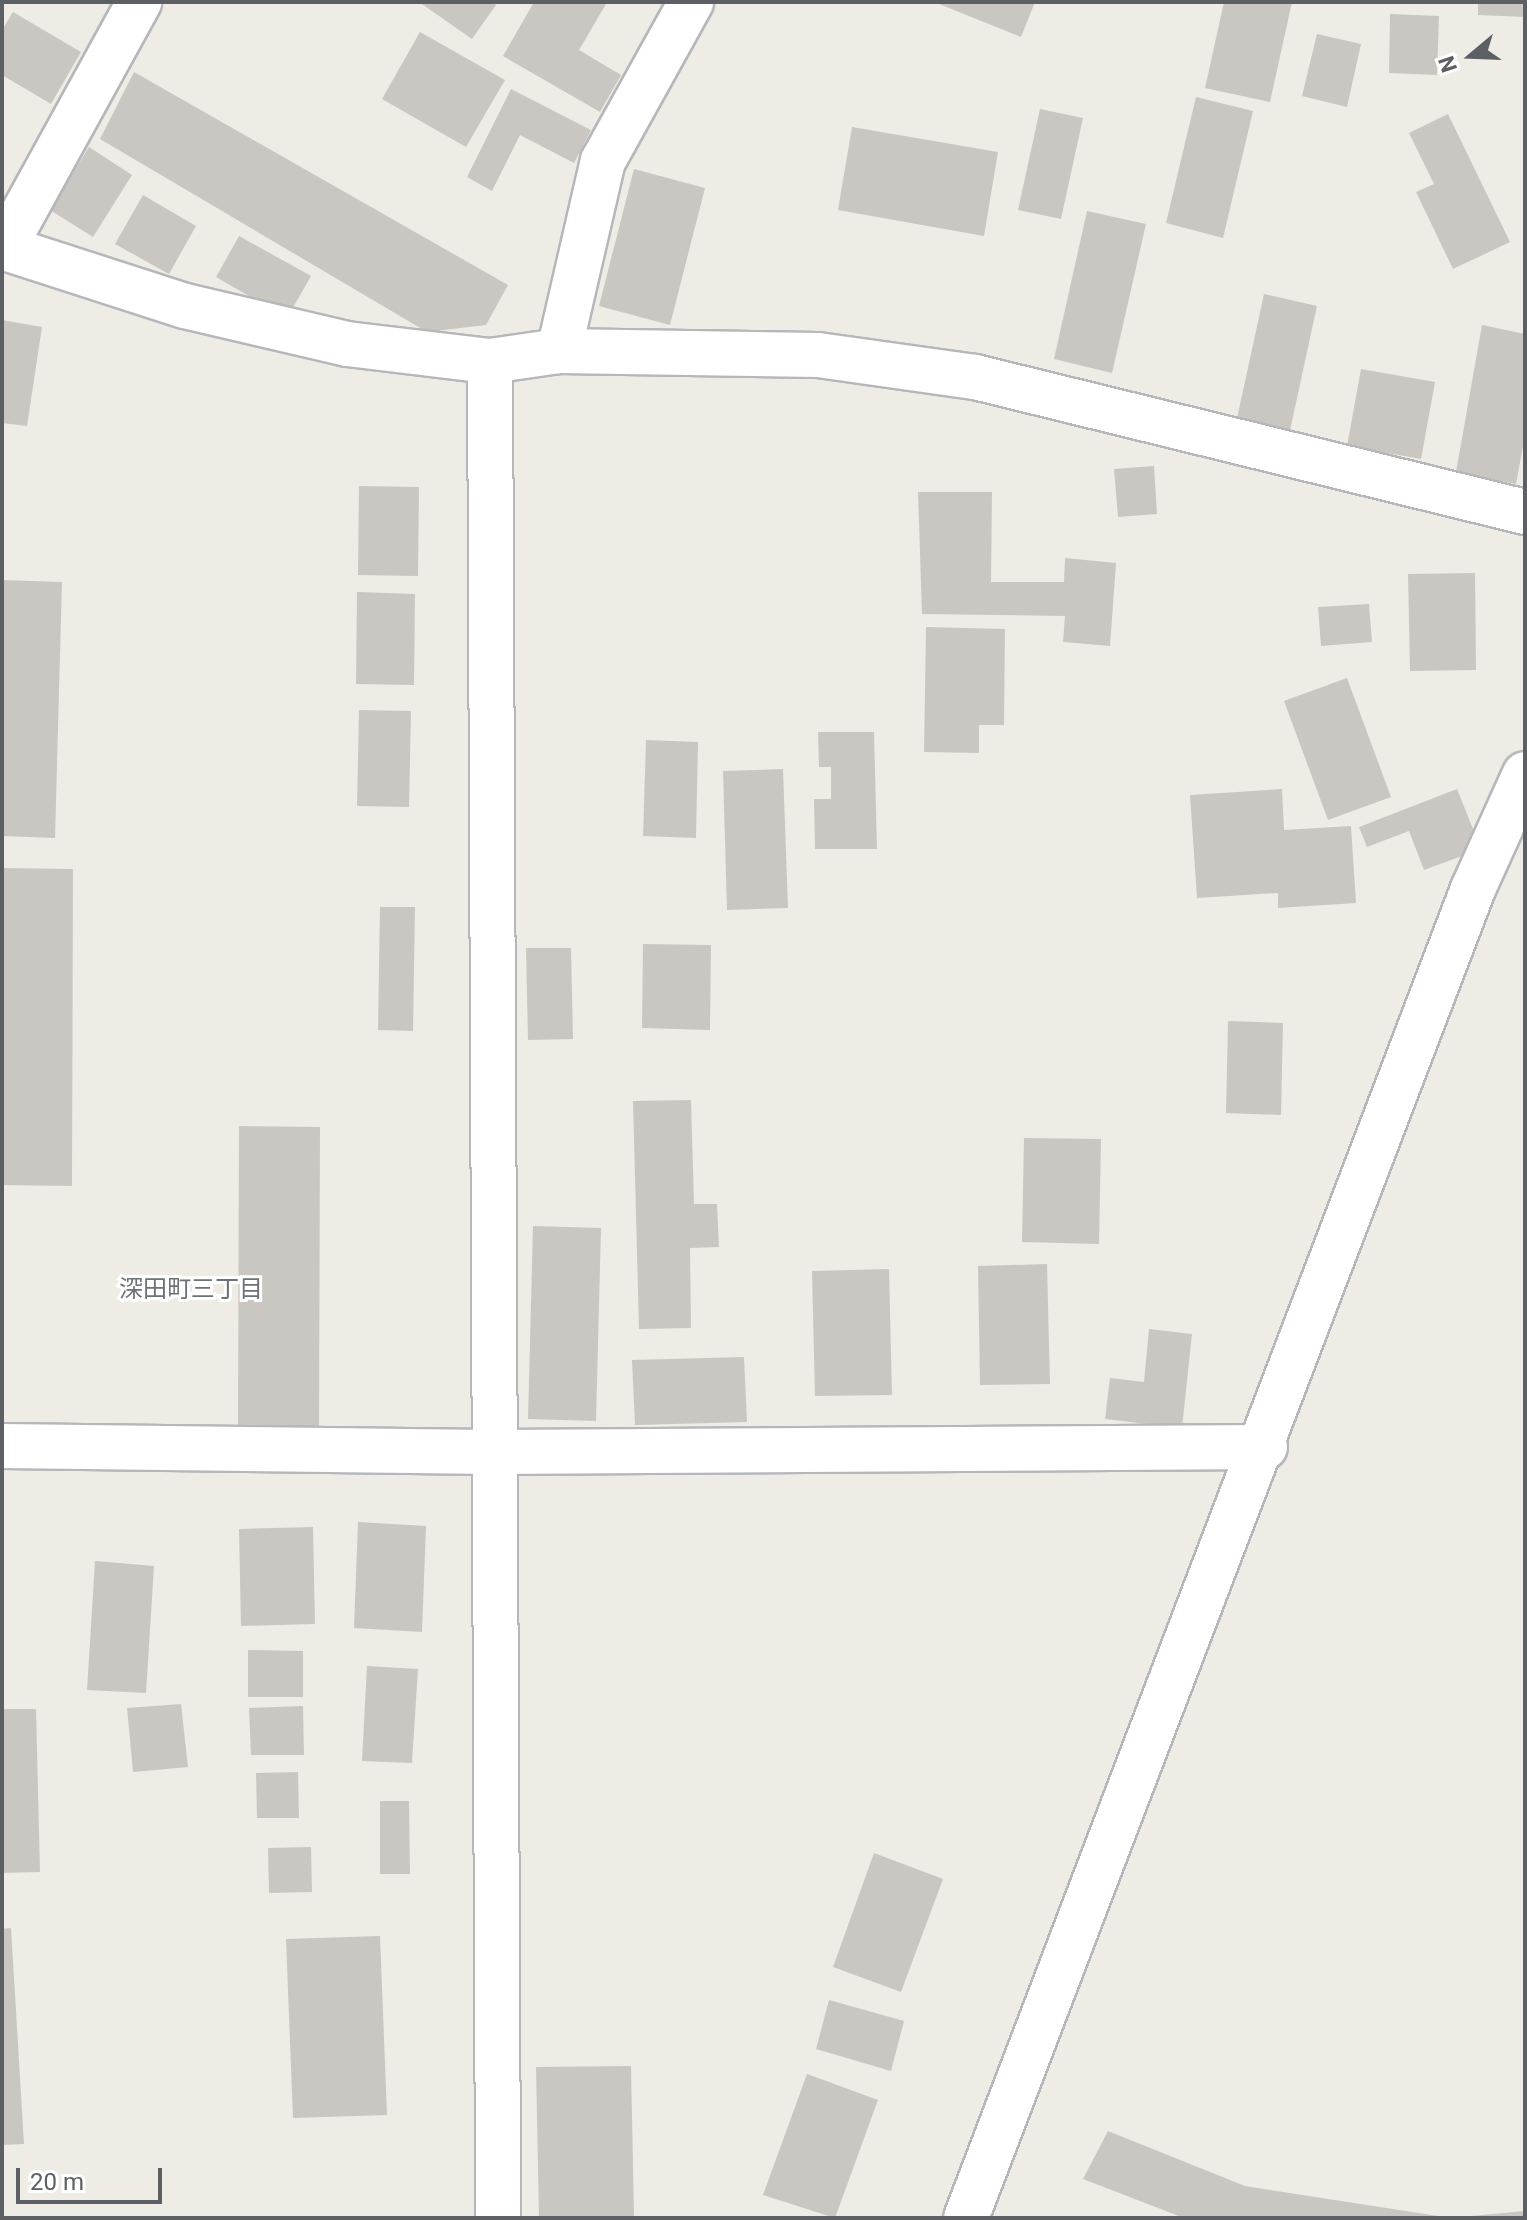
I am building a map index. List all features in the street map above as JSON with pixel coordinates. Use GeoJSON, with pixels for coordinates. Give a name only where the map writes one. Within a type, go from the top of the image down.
{"type":"FeatureCollection","features":[{"type":"Feature","properties":{"kind":"street"},"geometry":{"type":"LineString","coordinates":[[139,2],[3,248],[185,306],[347,344],[490,361],[559,351],[818,355],[975,377],[1525,512]]}},
{"type":"Feature","properties":{"kind":"street"},"geometry":{"type":"LineString","coordinates":[[559,351],[603,161],[691,2]]}},
{"type":"Feature","properties":{"kind":"street"},"geometry":{"type":"LineString","coordinates":[[490,361],[498,2218]]}},
{"type":"Feature","properties":{"kind":"street"},"geometry":{"type":"LineString","coordinates":[[966,2218],[1265,1447],[1473,889],[1525,774]]}},
{"type":"Feature","properties":{"kind":"street"},"geometry":{"type":"LineString","coordinates":[[2,1446],[496,1452],[1265,1447]]}},
{"type":"Feature","properties":{"kind":"building"},"geometry":{"type":"Polygon","coordinates":[[[419,2],[492,2],[496,5],[472,39],[419,2]]]}},
{"type":"Feature","properties":{"kind":"building"},"geometry":{"type":"Polygon","coordinates":[[[534,2],[606,4],[579,50],[621,75],[600,112],[503,56],[534,2]]]}},
{"type":"Feature","properties":{"kind":"building"},"geometry":{"type":"Polygon","coordinates":[[[934,2],[1035,2],[1021,37],[934,2]]]}},
{"type":"Feature","properties":{"kind":"building"},"geometry":{"type":"Polygon","coordinates":[[[1224,2],[1292,2],[1270,102],[1205,88],[1224,2]]]}},
{"type":"Feature","properties":{"kind":"building"},"geometry":{"type":"Polygon","coordinates":[[[1478,2],[1525,2],[1525,17],[1478,15],[1478,2]]]}},
{"type":"Feature","properties":{"kind":"building"},"geometry":{"type":"Polygon","coordinates":[[[13,12],[81,52],[51,104],[2,75],[2,30],[13,12]]]}},
{"type":"Feature","properties":{"kind":"building"},"geometry":{"type":"Polygon","coordinates":[[[1390,14],[1439,16],[1437,75],[1389,73],[1390,14]]]}},
{"type":"Feature","properties":{"kind":"building"},"geometry":{"type":"Polygon","coordinates":[[[420,32],[505,80],[466,147],[382,99],[420,32]]]}},
{"type":"Feature","properties":{"kind":"building"},"geometry":{"type":"Polygon","coordinates":[[[1317,34],[1361,44],[1347,107],[1302,96],[1317,34]]]}},
{"type":"Feature","properties":{"kind":"building"},"geometry":{"type":"Polygon","coordinates":[[[134,72],[508,285],[486,325],[427,332],[100,139],[134,72]]]}},
{"type":"Feature","properties":{"kind":"building"},"geometry":{"type":"Polygon","coordinates":[[[511,89],[591,130],[574,163],[520,135],[492,191],[467,177],[511,89]]]}},
{"type":"Feature","properties":{"kind":"building"},"geometry":{"type":"Polygon","coordinates":[[[1196,97],[1253,111],[1223,238],[1166,223],[1196,97]]]}},
{"type":"Feature","properties":{"kind":"building"},"geometry":{"type":"Polygon","coordinates":[[[1040,109],[1083,118],[1061,219],[1018,210],[1040,109]]]}},
{"type":"Feature","properties":{"kind":"building"},"geometry":{"type":"Polygon","coordinates":[[[1448,114],[1510,242],[1453,269],[1416,192],[1434,184],[1409,133],[1448,114]]]}},
{"type":"Feature","properties":{"kind":"building"},"geometry":{"type":"Polygon","coordinates":[[[852,127],[998,152],[984,236],[838,210],[852,127]]]}},
{"type":"Feature","properties":{"kind":"building"},"geometry":{"type":"Polygon","coordinates":[[[89,147],[132,175],[93,237],[50,210],[89,147]]]}},
{"type":"Feature","properties":{"kind":"building"},"geometry":{"type":"Polygon","coordinates":[[[634,169],[705,188],[670,325],[599,306],[634,169]]]}},
{"type":"Feature","properties":{"kind":"building"},"geometry":{"type":"Polygon","coordinates":[[[143,195],[196,226],[169,274],[115,244],[143,195]]]}},
{"type":"Feature","properties":{"kind":"building"},"geometry":{"type":"Polygon","coordinates":[[[1087,211],[1146,224],[1112,373],[1054,359],[1087,211]]]}},
{"type":"Feature","properties":{"kind":"building"},"geometry":{"type":"Polygon","coordinates":[[[239,236],[311,276],[287,318],[216,277],[239,236]]]}},
{"type":"Feature","properties":{"kind":"building"},"geometry":{"type":"Polygon","coordinates":[[[1264,294],[1317,306],[1289,435],[1236,423],[1264,294]]]}},
{"type":"Feature","properties":{"kind":"building"},"geometry":{"type":"Polygon","coordinates":[[[2,320],[42,327],[27,426],[2,423],[2,320]]]}},
{"type":"Feature","properties":{"kind":"building"},"geometry":{"type":"Polygon","coordinates":[[[1482,325],[1525,334],[1525,435],[1516,484],[1456,472],[1482,325]]]}},
{"type":"Feature","properties":{"kind":"building"},"geometry":{"type":"Polygon","coordinates":[[[1361,369],[1435,382],[1421,459],[1347,446],[1361,369]]]}},
{"type":"Feature","properties":{"kind":"building"},"geometry":{"type":"Polygon","coordinates":[[[1154,466],[1157,514],[1118,517],[1114,469],[1154,466]]]}},
{"type":"Feature","properties":{"kind":"building"},"geometry":{"type":"Polygon","coordinates":[[[359,486],[419,487],[418,576],[358,575],[359,486]]]}},
{"type":"Feature","properties":{"kind":"building"},"geometry":{"type":"Polygon","coordinates":[[[918,492],[992,492],[991,582],[1064,582],[1065,558],[1116,563],[1110,646],[1063,642],[1065,616],[922,614],[918,492]]]}},
{"type":"Feature","properties":{"kind":"building"},"geometry":{"type":"Polygon","coordinates":[[[1475,573],[1476,670],[1410,671],[1408,574],[1475,573]]]}},
{"type":"Feature","properties":{"kind":"building"},"geometry":{"type":"Polygon","coordinates":[[[2,580],[62,582],[55,838],[2,836],[2,580]]]}},
{"type":"Feature","properties":{"kind":"building"},"geometry":{"type":"Polygon","coordinates":[[[357,592],[415,594],[414,685],[356,684],[357,592]]]}},
{"type":"Feature","properties":{"kind":"building"},"geometry":{"type":"Polygon","coordinates":[[[1369,604],[1372,642],[1321,646],[1318,607],[1369,604]]]}},
{"type":"Feature","properties":{"kind":"building"},"geometry":{"type":"Polygon","coordinates":[[[926,627],[1005,629],[1004,725],[979,725],[979,753],[924,752],[926,627]]]}},
{"type":"Feature","properties":{"kind":"building"},"geometry":{"type":"Polygon","coordinates":[[[1347,678],[1391,797],[1328,820],[1284,701],[1347,678]]]}},
{"type":"Feature","properties":{"kind":"building"},"geometry":{"type":"Polygon","coordinates":[[[359,710],[411,711],[409,807],[357,806],[359,710]]]}},
{"type":"Feature","properties":{"kind":"building"},"geometry":{"type":"Polygon","coordinates":[[[818,732],[874,732],[877,849],[815,849],[814,799],[831,799],[831,767],[819,767],[818,732]]]}},
{"type":"Feature","properties":{"kind":"building"},"geometry":{"type":"Polygon","coordinates":[[[646,740],[698,742],[696,838],[643,836],[646,740]]]}},
{"type":"Feature","properties":{"kind":"building"},"geometry":{"type":"Polygon","coordinates":[[[783,769],[788,908],[727,910],[723,771],[783,769]]]}},
{"type":"Feature","properties":{"kind":"building"},"geometry":{"type":"Polygon","coordinates":[[[1282,789],[1284,830],[1351,826],[1356,903],[1278,908],[1278,893],[1197,898],[1190,795],[1282,789]]]}},
{"type":"Feature","properties":{"kind":"building"},"geometry":{"type":"Polygon","coordinates":[[[1457,789],[1481,849],[1424,870],[1409,831],[1367,847],[1359,827],[1457,789]]]}},
{"type":"Feature","properties":{"kind":"building"},"geometry":{"type":"Polygon","coordinates":[[[2,868],[73,869],[72,1186],[2,1185],[2,868]]]}},
{"type":"Feature","properties":{"kind":"building"},"geometry":{"type":"Polygon","coordinates":[[[380,907],[415,907],[413,1031],[378,1030],[380,907]]]}},
{"type":"Feature","properties":{"kind":"building"},"geometry":{"type":"Polygon","coordinates":[[[643,944],[711,945],[710,1030],[642,1028],[643,944]]]}},
{"type":"Feature","properties":{"kind":"building"},"geometry":{"type":"Polygon","coordinates":[[[526,948],[571,948],[573,1039],[528,1040],[526,948]]]}},
{"type":"Feature","properties":{"kind":"building"},"geometry":{"type":"Polygon","coordinates":[[[1228,1021],[1283,1023],[1281,1115],[1226,1113],[1228,1021]]]}},
{"type":"Feature","properties":{"kind":"building"},"geometry":{"type":"Polygon","coordinates":[[[691,1100],[694,1204],[717,1204],[719,1247],[690,1248],[691,1328],[639,1329],[633,1101],[691,1100]]]}},
{"type":"Feature","properties":{"kind":"building"},"geometry":{"type":"Polygon","coordinates":[[[239,1126],[320,1127],[319,1426],[238,1426],[239,1126]]]}},
{"type":"Feature","properties":{"kind":"building"},"geometry":{"type":"Polygon","coordinates":[[[1024,1138],[1101,1139],[1099,1244],[1022,1242],[1024,1138]]]}},
{"type":"Feature","properties":{"kind":"building"},"geometry":{"type":"Polygon","coordinates":[[[533,1226],[601,1228],[596,1421],[528,1419],[533,1226]]]}},
{"type":"Feature","properties":{"kind":"building"},"geometry":{"type":"Polygon","coordinates":[[[1047,1264],[1050,1384],[980,1385],[978,1266],[1047,1264]]]}},
{"type":"Feature","properties":{"kind":"building"},"geometry":{"type":"Polygon","coordinates":[[[889,1269],[892,1395],[815,1396],[812,1271],[889,1269]]]}},
{"type":"Feature","properties":{"kind":"building"},"geometry":{"type":"Polygon","coordinates":[[[1149,1329],[1192,1334],[1182,1428],[1105,1419],[1110,1378],[1144,1382],[1149,1329]]]}},
{"type":"Feature","properties":{"kind":"building"},"geometry":{"type":"Polygon","coordinates":[[[744,1357],[747,1422],[635,1425],[632,1360],[744,1357]]]}},
{"type":"Feature","properties":{"kind":"building"},"geometry":{"type":"Polygon","coordinates":[[[358,1522],[426,1526],[422,1632],[354,1628],[358,1522]]]}},
{"type":"Feature","properties":{"kind":"building"},"geometry":{"type":"Polygon","coordinates":[[[313,1527],[315,1624],[241,1626],[239,1529],[313,1527]]]}},
{"type":"Feature","properties":{"kind":"building"},"geometry":{"type":"Polygon","coordinates":[[[95,1561],[154,1566],[146,1693],[87,1690],[95,1561]]]}},
{"type":"Feature","properties":{"kind":"building"},"geometry":{"type":"Polygon","coordinates":[[[248,1650],[303,1651],[303,1697],[248,1697],[248,1650]]]}},
{"type":"Feature","properties":{"kind":"building"},"geometry":{"type":"Polygon","coordinates":[[[367,1666],[418,1669],[412,1763],[362,1761],[367,1666]]]}},
{"type":"Feature","properties":{"kind":"building"},"geometry":{"type":"Polygon","coordinates":[[[181,1704],[188,1767],[133,1772],[127,1708],[181,1704]]]}},
{"type":"Feature","properties":{"kind":"building"},"geometry":{"type":"Polygon","coordinates":[[[303,1706],[304,1755],[251,1755],[249,1708],[303,1706]]]}},
{"type":"Feature","properties":{"kind":"building"},"geometry":{"type":"Polygon","coordinates":[[[2,1709],[36,1709],[40,1872],[2,1873],[2,1709]]]}},
{"type":"Feature","properties":{"kind":"building"},"geometry":{"type":"Polygon","coordinates":[[[298,1772],[299,1818],[257,1818],[256,1773],[298,1772]]]}},
{"type":"Feature","properties":{"kind":"building"},"geometry":{"type":"Polygon","coordinates":[[[380,1801],[409,1801],[410,1874],[380,1874],[380,1801]]]}},
{"type":"Feature","properties":{"kind":"building"},"geometry":{"type":"Polygon","coordinates":[[[311,1847],[312,1892],[269,1893],[268,1848],[311,1847]]]}},
{"type":"Feature","properties":{"kind":"building"},"geometry":{"type":"Polygon","coordinates":[[[874,1853],[943,1879],[901,1992],[833,1967],[874,1853]]]}},
{"type":"Feature","properties":{"kind":"building"},"geometry":{"type":"Polygon","coordinates":[[[11,1928],[24,2144],[2,2145],[2,1929],[11,1928]]]}},
{"type":"Feature","properties":{"kind":"building"},"geometry":{"type":"Polygon","coordinates":[[[380,1936],[387,2115],[293,2118],[286,1939],[380,1936]]]}},
{"type":"Feature","properties":{"kind":"building"},"geometry":{"type":"Polygon","coordinates":[[[829,2000],[904,2021],[891,2071],[816,2049],[829,2000]]]}},
{"type":"Feature","properties":{"kind":"building"},"geometry":{"type":"Polygon","coordinates":[[[631,2066],[634,2217],[539,2218],[536,2067],[631,2066]]]}},
{"type":"Feature","properties":{"kind":"building"},"geometry":{"type":"Polygon","coordinates":[[[807,2074],[878,2100],[835,2218],[763,2195],[807,2074]]]}},
{"type":"Feature","properties":{"kind":"building"},"geometry":{"type":"Polygon","coordinates":[[[1108,2131],[1245,2186],[1451,2218],[1184,2218],[1083,2179],[1108,2131]]]}},
{"type":"Feature","properties":{"kind":"building"},"geometry":{"type":"Polygon","coordinates":[[[1525,2211],[1525,2218],[1471,2216],[1525,2211]]]}},
{"type":"Feature","properties":{"kind":"district","name":"深田町三丁目"},"geometry":{"type":"Point","coordinates":[191,1290]}}]}
